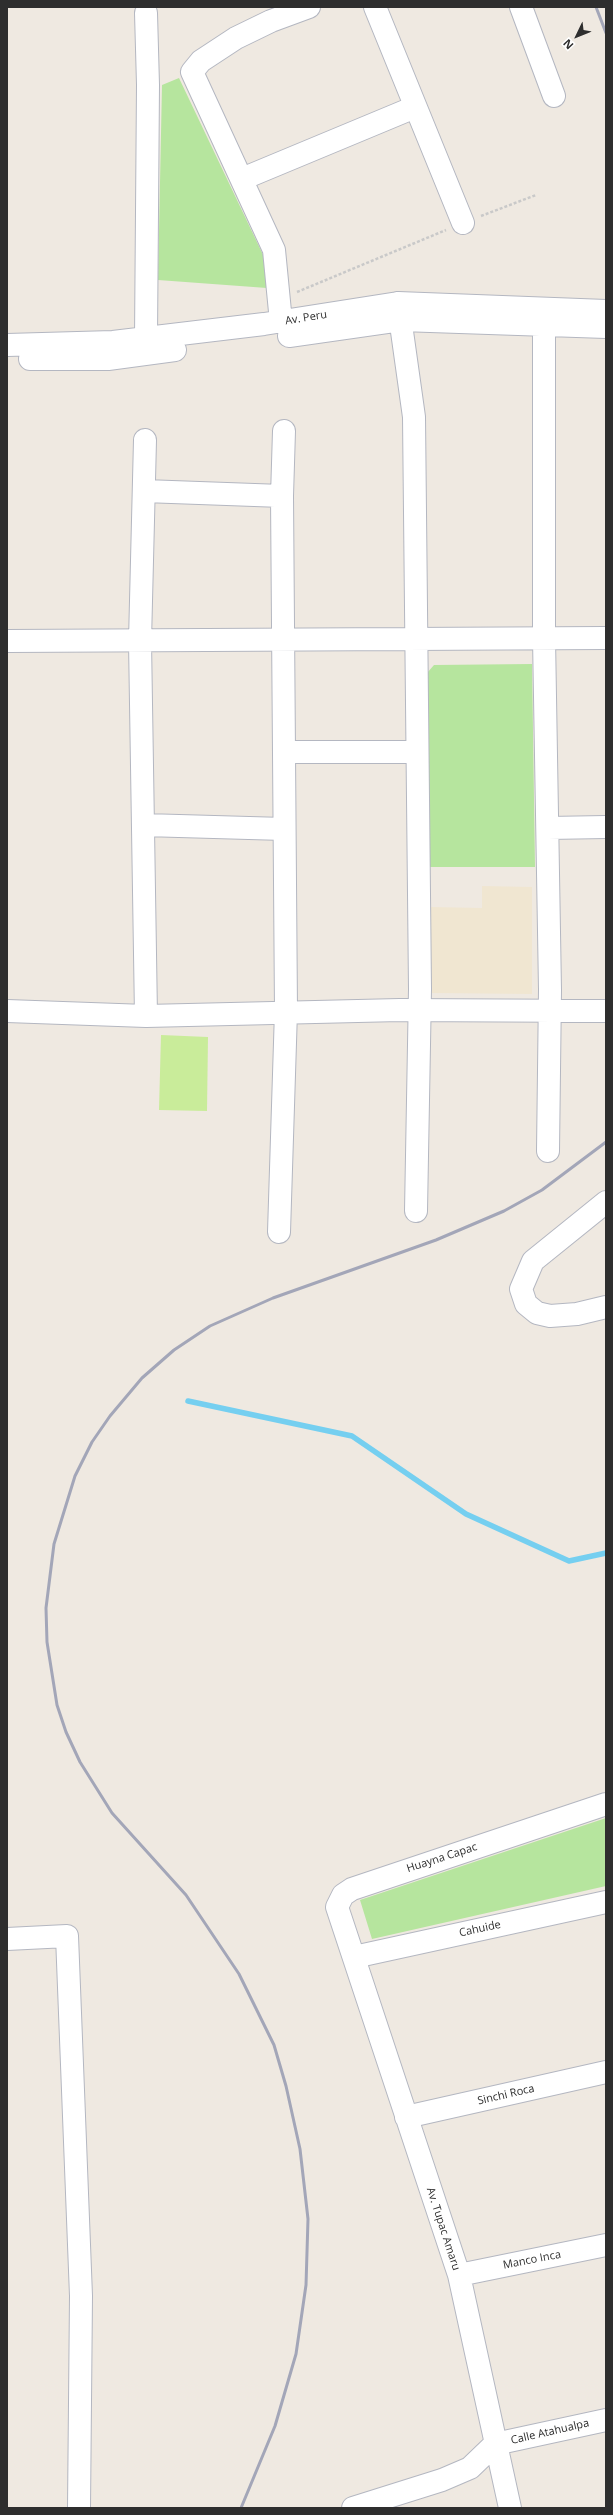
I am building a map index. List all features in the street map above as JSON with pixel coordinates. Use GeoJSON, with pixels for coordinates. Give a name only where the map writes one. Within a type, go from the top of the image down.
{"type":"FeatureCollection","features":[{"type":"Feature","properties":{"kind":"street"},"geometry":{"type":"LineString","coordinates":[[281,322],[276,258],[242,179],[192,72],[201,61],[236,38],[271,21],[309,7]]}},
{"type":"Feature","properties":{"kind":"street"},"geometry":{"type":"LineString","coordinates":[[375,7],[463,223]]}},
{"type":"Feature","properties":{"kind":"street"},"geometry":{"type":"LineString","coordinates":[[520,7],[554,96]]}},
{"type":"Feature","properties":{"kind":"street"},"geometry":{"type":"LineString","coordinates":[[146,13],[148,85],[146,338]]}},
{"type":"Feature","properties":{"kind":"street"},"geometry":{"type":"LineString","coordinates":[[242,179],[415,107]]}},
{"type":"Feature","properties":{"kind":"street","name":"Av. Peru"},"geometry":{"type":"LineString","coordinates":[[7,345],[102,343],[281,322],[400,312],[544,317],[606,311]]}},
{"type":"Feature","properties":{"kind":"street"},"geometry":{"type":"LineString","coordinates":[[7,360],[108,358],[400,312],[414,417],[420,1010],[416,1211]]}},
{"type":"Feature","properties":{"kind":"street"},"geometry":{"type":"LineString","coordinates":[[548,1150],[550,1012],[544,638],[544,317],[606,327]]}},
{"type":"Feature","properties":{"kind":"street"},"geometry":{"type":"LineString","coordinates":[[279,1232],[286,1011],[282,496],[284,431]]}},
{"type":"Feature","properties":{"kind":"street"},"geometry":{"type":"LineString","coordinates":[[145,440],[140,641],[146,1016]]}},
{"type":"Feature","properties":{"kind":"street"},"geometry":{"type":"LineString","coordinates":[[144,491],[282,496]]}},
{"type":"Feature","properties":{"kind":"street"},"geometry":{"type":"LineString","coordinates":[[7,642],[416,638],[606,638]]}},
{"type":"Feature","properties":{"kind":"street"},"geometry":{"type":"LineString","coordinates":[[284,752],[417,752]]}},
{"type":"Feature","properties":{"kind":"street"},"geometry":{"type":"LineString","coordinates":[[144,825],[284,829]]}},
{"type":"Feature","properties":{"kind":"street"},"geometry":{"type":"LineString","coordinates":[[548,828],[606,827]]}},
{"type":"Feature","properties":{"kind":"street"},"geometry":{"type":"LineString","coordinates":[[7,1011],[146,1016],[286,1011],[606,1011]]}},
{"type":"Feature","properties":{"kind":"street"},"geometry":{"type":"LineString","coordinates":[[606,1202],[533,1261],[521,1289],[526,1304],[537,1313],[550,1316],[577,1314],[606,1306]]}},
{"type":"Feature","properties":{"kind":"street","name":"Huayna Capac"},"geometry":{"type":"LineString","coordinates":[[354,1957],[337,1907],[343,1895],[352,1889],[606,1804]]}},
{"type":"Feature","properties":{"kind":"street","name":"Cahuide"},"geometry":{"type":"LineString","coordinates":[[354,1957],[606,1902]]}},
{"type":"Feature","properties":{"kind":"street"},"geometry":{"type":"LineString","coordinates":[[7,1939],[67,1936],[81,2296],[79,2508]]}},
{"type":"Feature","properties":{"kind":"street","name":"Av. Tupac Amaru"},"geometry":{"type":"LineString","coordinates":[[354,1957],[459,2274],[510,2508]]}},
{"type":"Feature","properties":{"kind":"street","name":"Sinchi Roca"},"geometry":{"type":"LineString","coordinates":[[406,2117],[606,2072]]}},
{"type":"Feature","properties":{"kind":"street","name":"Manco Inca"},"geometry":{"type":"LineString","coordinates":[[459,2274],[606,2245]]}},
{"type":"Feature","properties":{"kind":"street","name":"Calle Atahualpa"},"geometry":{"type":"LineString","coordinates":[[495,2444],[606,2420]]}},
{"type":"Feature","properties":{"kind":"street"},"geometry":{"type":"LineString","coordinates":[[353,2508],[470,2468],[495,2444]]}},
{"type":"Feature","properties":{"kind":"path"},"geometry":{"type":"LineString","coordinates":[[293,294],[463,223],[536,195]]}},
{"type":"Feature","properties":{"kind":"shaded area"},"geometry":{"type":"Polygon","coordinates":[[[482,886],[532,887],[532,994],[429,993],[429,907],[482,908],[482,886]]]}},
{"type":"Feature","properties":{"kind":"green space"},"geometry":{"type":"Polygon","coordinates":[[[179,78],[266,261],[267,288],[158,280],[162,85],[179,78]]]}},
{"type":"Feature","properties":{"kind":"green space"},"geometry":{"type":"Polygon","coordinates":[[[532,664],[535,867],[430,867],[427,673],[434,665],[532,664]]]}},
{"type":"Feature","properties":{"kind":"green space"},"geometry":{"type":"Polygon","coordinates":[[[161,1035],[208,1037],[207,1111],[159,1110],[161,1035]]]}},
{"type":"Feature","properties":{"kind":"green space"},"geometry":{"type":"Polygon","coordinates":[[[606,1818],[606,1886],[372,1939],[360,1900],[606,1818]]]}},
{"type":"Feature","properties":{"kind":"waterway"},"geometry":{"type":"LineString","coordinates":[[188,1401],[352,1436],[466,1514],[569,1561],[606,1553]]}},
{"type":"Feature","properties":{"kind":"railway"},"geometry":{"type":"LineString","coordinates":[[596,7],[606,33]]}},
{"type":"Feature","properties":{"kind":"railway"},"geometry":{"type":"LineString","coordinates":[[241,2508],[275,2426],[296,2354],[306,2285],[308,2219],[300,2149],[286,2086],[274,2045],[239,1974],[186,1895],[112,1813],[80,1762],[66,1732],[57,1705],[47,1642],[46,1608],[54,1544],[75,1476],[92,1442],[110,1416],[142,1378],[174,1350],[210,1326],[273,1298],[436,1240],[504,1211],[542,1190],[606,1142]]}}]}
